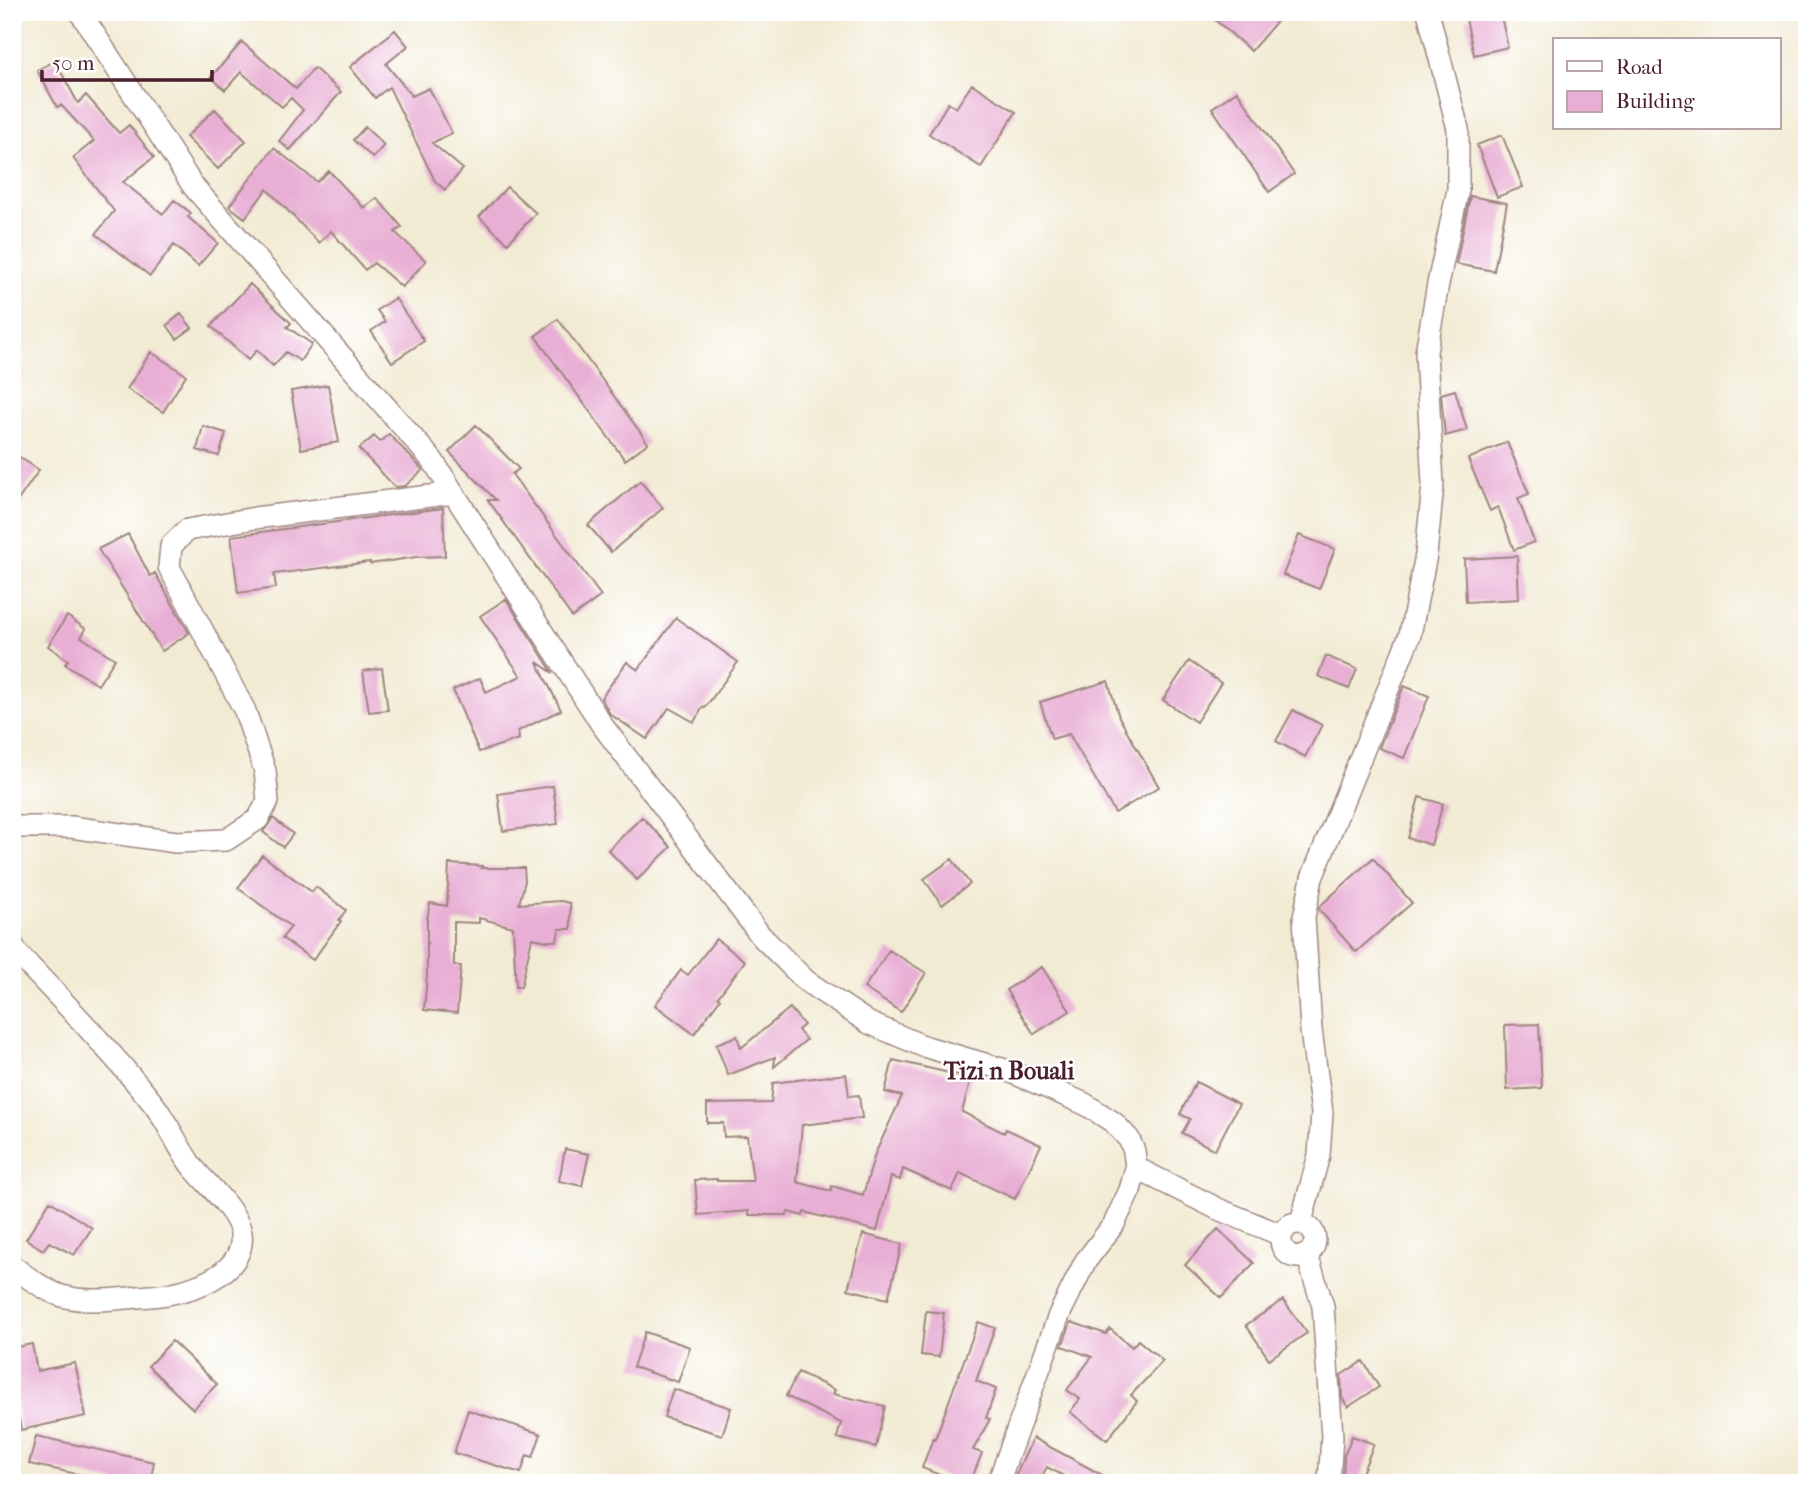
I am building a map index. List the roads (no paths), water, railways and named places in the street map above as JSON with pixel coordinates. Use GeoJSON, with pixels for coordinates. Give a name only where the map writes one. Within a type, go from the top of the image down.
{"type":"FeatureCollection","features":[{"type":"Feature","properties":{"kind":"street"},"geometry":{"type":"LineString","coordinates":[[80,12],[193,186],[433,461],[602,725],[761,936],[806,981],[869,1023],[923,1046],[1009,1071],[1085,1104],[1113,1122],[1129,1139],[1136,1168],[1130,1190],[1114,1224],[1085,1262],[1059,1315],[998,1483]]}},
{"type":"Feature","properties":{"kind":"street"},"geometry":{"type":"LineString","coordinates":[[1300,1222],[1319,1155],[1322,1113],[1311,1030],[1304,917],[1312,878],[1410,635],[1428,543],[1433,485],[1426,352],[1458,190],[1458,129],[1428,12]]}},
{"type":"Feature","properties":{"kind":"street"},"geometry":{"type":"LineString","coordinates":[[12,827],[71,827],[176,842],[226,840],[258,819],[268,801],[265,771],[245,711],[169,567],[171,546],[187,530],[255,517],[454,493]]}},
{"type":"Feature","properties":{"kind":"street"},"geometry":{"type":"LineString","coordinates":[[12,943],[16,953],[75,1014],[154,1104],[191,1164],[232,1213],[241,1232],[239,1252],[227,1271],[201,1285],[162,1295],[89,1300],[60,1296],[12,1266]]}},
{"type":"Feature","properties":{"kind":"street"},"geometry":{"type":"LineString","coordinates":[[1136,1168],[1218,1209],[1281,1235]]}},
{"type":"Feature","properties":{"kind":"street"},"geometry":{"type":"LineString","coordinates":[[1300,1222],[1308,1225],[1314,1232],[1316,1241],[1307,1255],[1299,1258],[1284,1252],[1280,1244],[1285,1228],[1300,1222]]}},
{"type":"Feature","properties":{"kind":"street"},"geometry":{"type":"LineString","coordinates":[[1307,1255],[1323,1306],[1332,1436],[1329,1483]]}},
{"type":"Feature","properties":{"kind":"district","name":"Tizi n Bouali"},"geometry":{"type":"Point","coordinates":[1009,1071]}}]}
